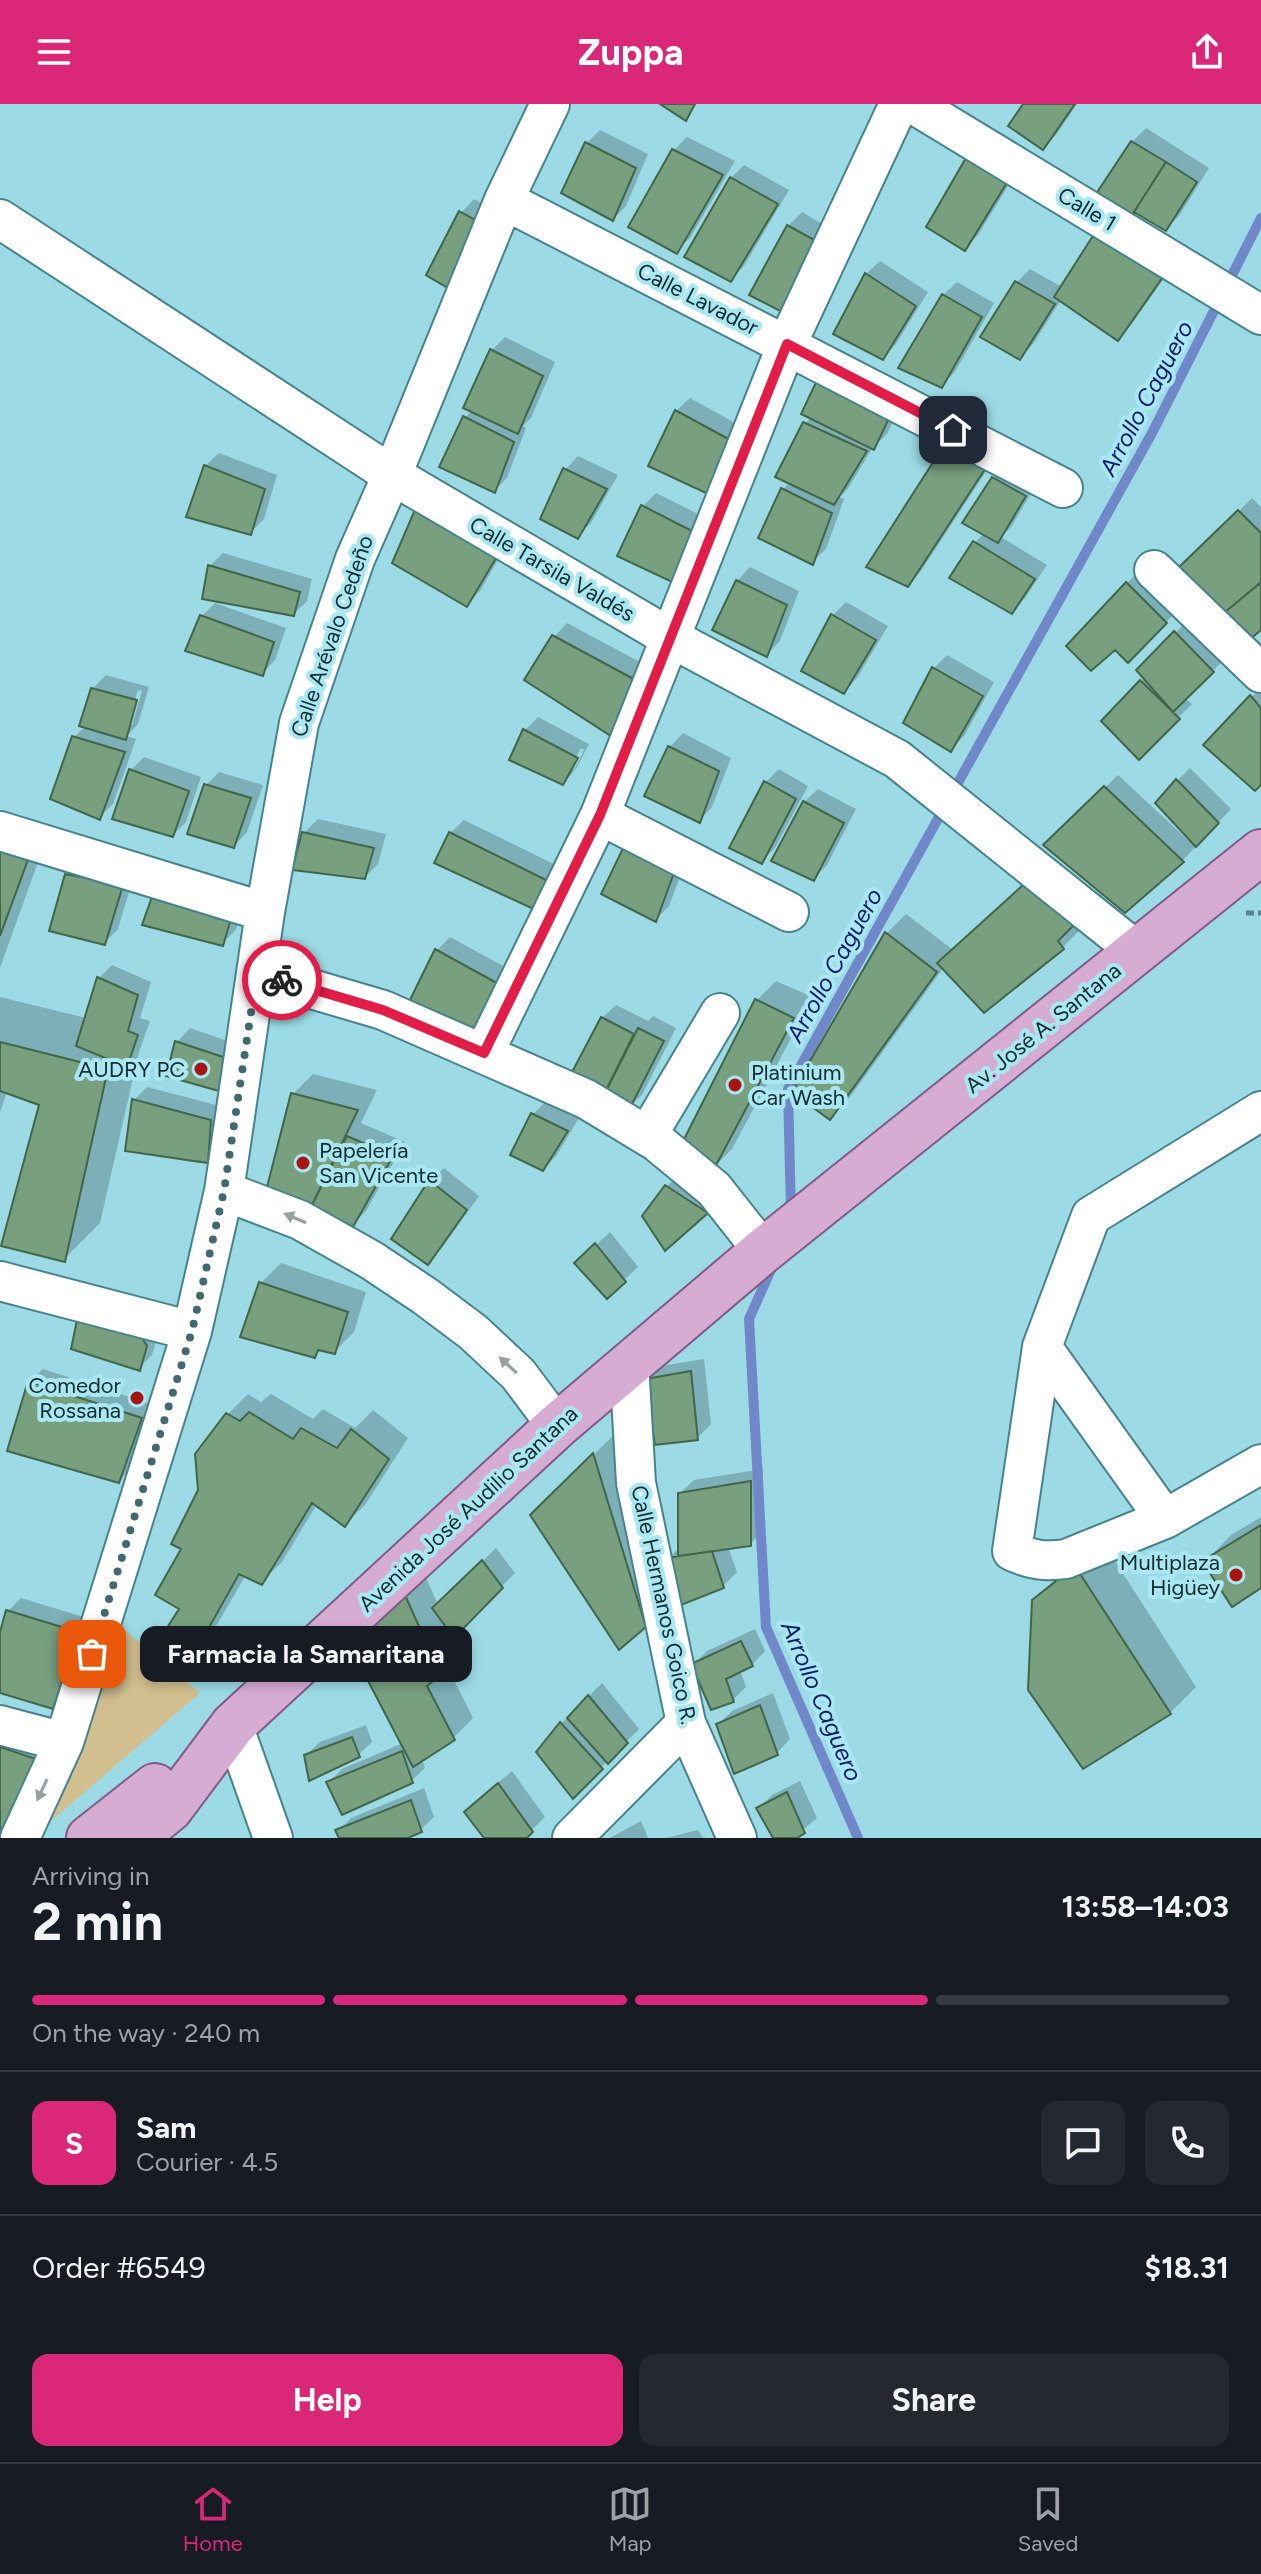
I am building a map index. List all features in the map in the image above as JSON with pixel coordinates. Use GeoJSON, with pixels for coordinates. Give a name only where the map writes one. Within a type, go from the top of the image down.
{"type":"FeatureCollection","features":[{"type":"Feature","properties":{"kind":"main road","name":"Av. José A. Santana"},"geometry":{"type":"LineString","coordinates":[[825,1204],[1261,852]]}},
{"type":"Feature","properties":{"kind":"main road","name":"Avenida José Audilio Santana"},"geometry":{"type":"LineString","coordinates":[[135,1838],[170,1809],[233,1725],[557,1426],[629,1363],[825,1204]]}},
{"type":"Feature","properties":{"kind":"main road"},"geometry":{"type":"LineString","coordinates":[[89,1838],[233,1725]]}},
{"type":"Feature","properties":{"kind":"street","name":"Calle Arévalo Cedeño"},"geometry":{"type":"LineString","coordinates":[[20,1838],[64,1742],[192,1331],[224,1191],[265,912],[299,723],[355,559],[504,200],[550,104]]}},
{"type":"Feature","properties":{"kind":"street"},"geometry":{"type":"LineString","coordinates":[[484,1053],[600,815],[787,344],[899,104]]}},
{"type":"Feature","properties":{"kind":"street","name":"Calle 1"},"geometry":{"type":"LineString","coordinates":[[913,104],[1252,309]]}},
{"type":"Feature","properties":{"kind":"street","name":"Calle Lavador"},"geometry":{"type":"LineString","coordinates":[[504,200],[1063,488]]}},
{"type":"Feature","properties":{"kind":"street","name":"Calle Tarsila Valdés"},"geometry":{"type":"LineString","coordinates":[[0,219],[392,475],[669,637],[897,759],[1138,952]]}},
{"type":"Feature","properties":{"kind":"street"},"geometry":{"type":"LineString","coordinates":[[1154,570],[1261,673]]}},
{"type":"Feature","properties":{"kind":"street"},"geometry":{"type":"LineString","coordinates":[[600,815],[789,912]]}},
{"type":"Feature","properties":{"kind":"street"},"geometry":{"type":"LineString","coordinates":[[0,831],[265,912]]}},
{"type":"Feature","properties":{"kind":"street"},"geometry":{"type":"LineString","coordinates":[[257,973],[383,1010],[586,1099],[647,1136],[714,1189],[768,1248]]}},
{"type":"Feature","properties":{"kind":"street"},"geometry":{"type":"LineString","coordinates":[[647,1136],[720,1013]]}},
{"type":"Feature","properties":{"kind":"street"},"geometry":{"type":"LineString","coordinates":[[1261,1111],[1091,1216],[1042,1347],[1012,1551],[1029,1559],[1049,1562],[1066,1559],[1165,1519],[1261,1464]]}},
{"type":"Feature","properties":{"kind":"street"},"geometry":{"type":"LineString","coordinates":[[224,1191],[300,1220],[371,1260],[425,1296],[473,1332],[518,1374],[557,1426]]}},
{"type":"Feature","properties":{"kind":"street"},"geometry":{"type":"LineString","coordinates":[[0,1281],[192,1331]]}},
{"type":"Feature","properties":{"kind":"street"},"geometry":{"type":"LineString","coordinates":[[1042,1347],[1165,1519]]}},
{"type":"Feature","properties":{"kind":"street","name":"Calle Hermanos Goico R."},"geometry":{"type":"LineString","coordinates":[[629,1363],[636,1483],[686,1723],[737,1838]]}},
{"type":"Feature","properties":{"kind":"street"},"geometry":{"type":"LineString","coordinates":[[572,1838],[686,1723]]}},
{"type":"Feature","properties":{"kind":"street"},"geometry":{"type":"LineString","coordinates":[[0,1725],[64,1742]]}},
{"type":"Feature","properties":{"kind":"street"},"geometry":{"type":"LineString","coordinates":[[233,1725],[273,1838]]}},
{"type":"Feature","properties":{"kind":"shaded area"},"geometry":{"type":"Polygon","coordinates":[[[117,1624],[200,1693],[36,1834],[117,1624]]]}},
{"type":"Feature","properties":{"kind":"building"},"geometry":{"type":"Polygon","coordinates":[[[660,104],[695,104],[686,121],[660,104]]]}},
{"type":"Feature","properties":{"kind":"building"},"geometry":{"type":"Polygon","coordinates":[[[1023,104],[1075,104],[1043,150],[1008,126],[1023,104]]]}},
{"type":"Feature","properties":{"kind":"building"},"geometry":{"type":"Polygon","coordinates":[[[1131,141],[1166,162],[1130,218],[1094,197],[1131,141]]]}},
{"type":"Feature","properties":{"kind":"building"},"geometry":{"type":"Polygon","coordinates":[[[585,142],[636,168],[613,221],[561,193],[585,142]]]}},
{"type":"Feature","properties":{"kind":"building"},"geometry":{"type":"Polygon","coordinates":[[[672,149],[723,175],[677,254],[628,227],[672,149]]]}},
{"type":"Feature","properties":{"kind":"building"},"geometry":{"type":"Polygon","coordinates":[[[970,151],[1011,176],[965,251],[926,227],[970,151]]]}},
{"type":"Feature","properties":{"kind":"building"},"geometry":{"type":"Polygon","coordinates":[[[1166,162],[1197,182],[1166,231],[1134,212],[1166,162]]]}},
{"type":"Feature","properties":{"kind":"building"},"geometry":{"type":"Polygon","coordinates":[[[730,177],[778,204],[731,282],[684,257],[730,177]]]}},
{"type":"Feature","properties":{"kind":"building"},"geometry":{"type":"Polygon","coordinates":[[[459,211],[484,225],[453,291],[426,275],[459,211]]]}},
{"type":"Feature","properties":{"kind":"building"},"geometry":{"type":"Polygon","coordinates":[[[787,225],[825,246],[788,315],[749,295],[787,225]]]}},
{"type":"Feature","properties":{"kind":"building"},"geometry":{"type":"Polygon","coordinates":[[[1096,231],[1165,274],[1118,341],[1054,297],[1096,231]]]}},
{"type":"Feature","properties":{"kind":"building"},"geometry":{"type":"Polygon","coordinates":[[[865,273],[916,306],[883,360],[833,334],[865,273]]]}},
{"type":"Feature","properties":{"kind":"building"},"geometry":{"type":"Polygon","coordinates":[[[1015,281],[1055,304],[1020,360],[980,337],[1015,281]]]}},
{"type":"Feature","properties":{"kind":"building"},"geometry":{"type":"Polygon","coordinates":[[[942,294],[982,317],[942,388],[898,368],[942,294]]]}},
{"type":"Feature","properties":{"kind":"building"},"geometry":{"type":"Polygon","coordinates":[[[490,349],[543,376],[518,434],[463,408],[490,349]]]}},
{"type":"Feature","properties":{"kind":"building"},"geometry":{"type":"Polygon","coordinates":[[[819,376],[892,412],[874,450],[801,414],[819,376]]]}},
{"type":"Feature","properties":{"kind":"building"},"geometry":{"type":"Polygon","coordinates":[[[675,410],[734,442],[708,494],[648,466],[675,410]]]}},
{"type":"Feature","properties":{"kind":"building"},"geometry":{"type":"Polygon","coordinates":[[[463,416],[514,442],[495,493],[439,467],[463,416]]]}},
{"type":"Feature","properties":{"kind":"building"},"geometry":{"type":"Polygon","coordinates":[[[803,422],[867,451],[834,505],[775,477],[803,422]]]}},
{"type":"Feature","properties":{"kind":"building"},"geometry":{"type":"Polygon","coordinates":[[[946,442],[989,463],[908,587],[866,567],[946,442]]]}},
{"type":"Feature","properties":{"kind":"building"},"geometry":{"type":"Polygon","coordinates":[[[204,465],[265,489],[251,535],[186,517],[204,465]]]}},
{"type":"Feature","properties":{"kind":"building"},"geometry":{"type":"Polygon","coordinates":[[[563,468],[607,489],[578,539],[540,519],[563,468]]]}},
{"type":"Feature","properties":{"kind":"building"},"geometry":{"type":"Polygon","coordinates":[[[992,477],[1026,496],[998,543],[962,523],[992,477]]]}},
{"type":"Feature","properties":{"kind":"building"},"geometry":{"type":"Polygon","coordinates":[[[781,488],[832,513],[813,565],[758,538],[781,488]]]}},
{"type":"Feature","properties":{"kind":"building"},"geometry":{"type":"Polygon","coordinates":[[[417,505],[499,553],[467,607],[392,563],[417,505]]]}},
{"type":"Feature","properties":{"kind":"building"},"geometry":{"type":"Polygon","coordinates":[[[641,505],[692,531],[672,582],[617,556],[641,505]]]}},
{"type":"Feature","properties":{"kind":"building"},"geometry":{"type":"Polygon","coordinates":[[[1238,510],[1261,533],[1261,582],[1224,613],[1179,567],[1238,510]]]}},
{"type":"Feature","properties":{"kind":"building"},"geometry":{"type":"Polygon","coordinates":[[[973,541],[1035,579],[1012,614],[949,578],[973,541]]]}},
{"type":"Feature","properties":{"kind":"building"},"geometry":{"type":"Polygon","coordinates":[[[208,565],[300,592],[294,616],[202,599],[208,565]]]}},
{"type":"Feature","properties":{"kind":"building"},"geometry":{"type":"Polygon","coordinates":[[[736,580],[787,605],[767,657],[712,630],[736,580]]]}},
{"type":"Feature","properties":{"kind":"building"},"geometry":{"type":"Polygon","coordinates":[[[1126,582],[1167,623],[1128,663],[1115,650],[1091,671],[1066,646],[1126,582]]]}},
{"type":"Feature","properties":{"kind":"building"},"geometry":{"type":"Polygon","coordinates":[[[1259,584],[1261,630],[1248,641],[1224,613],[1259,584]]]}},
{"type":"Feature","properties":{"kind":"building"},"geometry":{"type":"Polygon","coordinates":[[[831,614],[876,640],[844,694],[801,671],[831,614]]]}},
{"type":"Feature","properties":{"kind":"building"},"geometry":{"type":"Polygon","coordinates":[[[200,615],[274,642],[263,676],[185,651],[200,615]]]}},
{"type":"Feature","properties":{"kind":"building"},"geometry":{"type":"Polygon","coordinates":[[[1174,631],[1214,672],[1173,712],[1136,670],[1174,631]]]}},
{"type":"Feature","properties":{"kind":"building"},"geometry":{"type":"Polygon","coordinates":[[[552,635],[643,684],[614,738],[524,680],[552,635]]]}},
{"type":"Feature","properties":{"kind":"building"},"geometry":{"type":"Polygon","coordinates":[[[932,667],[983,696],[951,752],[903,723],[932,667]]]}},
{"type":"Feature","properties":{"kind":"building"},"geometry":{"type":"Polygon","coordinates":[[[1140,680],[1180,719],[1139,760],[1101,721],[1140,680]]]}},
{"type":"Feature","properties":{"kind":"building"},"geometry":{"type":"Polygon","coordinates":[[[91,688],[137,700],[126,740],[79,726],[91,688]]]}},
{"type":"Feature","properties":{"kind":"building"},"geometry":{"type":"Polygon","coordinates":[[[1250,695],[1261,708],[1261,785],[1255,791],[1203,745],[1250,695]]]}},
{"type":"Feature","properties":{"kind":"building"},"geometry":{"type":"Polygon","coordinates":[[[523,729],[578,758],[563,785],[509,760],[523,729]]]}},
{"type":"Feature","properties":{"kind":"building"},"geometry":{"type":"Polygon","coordinates":[[[72,736],[125,752],[100,820],[50,799],[72,736]]]}},
{"type":"Feature","properties":{"kind":"building"},"geometry":{"type":"Polygon","coordinates":[[[668,746],[719,771],[700,823],[644,796],[668,746]]]}},
{"type":"Feature","properties":{"kind":"building"},"geometry":{"type":"Polygon","coordinates":[[[129,769],[189,791],[173,837],[112,819],[129,769]]]}},
{"type":"Feature","properties":{"kind":"building"},"geometry":{"type":"Polygon","coordinates":[[[1176,779],[1219,823],[1196,847],[1155,803],[1176,779]]]}},
{"type":"Feature","properties":{"kind":"building"},"geometry":{"type":"Polygon","coordinates":[[[764,781],[796,799],[762,864],[729,848],[764,781]]]}},
{"type":"Feature","properties":{"kind":"building"},"geometry":{"type":"Polygon","coordinates":[[[204,784],[251,798],[234,848],[187,834],[204,784]]]}},
{"type":"Feature","properties":{"kind":"building"},"geometry":{"type":"Polygon","coordinates":[[[1104,786],[1184,862],[1125,913],[1043,845],[1104,786]]]}},
{"type":"Feature","properties":{"kind":"building"},"geometry":{"type":"Polygon","coordinates":[[[803,801],[844,823],[814,881],[771,861],[803,801]]]}},
{"type":"Feature","properties":{"kind":"building"},"geometry":{"type":"Polygon","coordinates":[[[302,832],[374,848],[365,879],[292,870],[302,832]]]}},
{"type":"Feature","properties":{"kind":"building"},"geometry":{"type":"Polygon","coordinates":[[[449,832],[558,886],[540,912],[434,863],[449,832]]]}},
{"type":"Feature","properties":{"kind":"building"},"geometry":{"type":"Polygon","coordinates":[[[0,843],[30,854],[0,936],[0,843]]]}},
{"type":"Feature","properties":{"kind":"building"},"geometry":{"type":"Polygon","coordinates":[[[625,844],[675,870],[656,922],[601,894],[625,844]]]}},
{"type":"Feature","properties":{"kind":"building"},"geometry":{"type":"Polygon","coordinates":[[[65,874],[123,885],[105,945],[49,931],[65,874]]]}},
{"type":"Feature","properties":{"kind":"building"},"geometry":{"type":"Polygon","coordinates":[[[1033,876],[1077,922],[1058,941],[1064,949],[984,1013],[937,963],[1033,876]]]}},
{"type":"Feature","properties":{"kind":"building"},"geometry":{"type":"Polygon","coordinates":[[[154,891],[232,915],[223,946],[142,925],[154,891]]]}},
{"type":"Feature","properties":{"kind":"building"},"geometry":{"type":"Polygon","coordinates":[[[885,932],[937,972],[830,1120],[792,1092],[885,932]]]}},
{"type":"Feature","properties":{"kind":"building"},"geometry":{"type":"Polygon","coordinates":[[[435,949],[504,987],[477,1041],[406,1008],[435,949]]]}},
{"type":"Feature","properties":{"kind":"building"},"geometry":{"type":"Polygon","coordinates":[[[97,977],[138,995],[128,1031],[138,1035],[127,1067],[76,1046],[97,977]]]}},
{"type":"Feature","properties":{"kind":"building","name":"Platinium Car Wash"},"geometry":{"type":"Polygon","coordinates":[[[755,999],[794,1018],[713,1171],[677,1153],[755,999]]]}},
{"type":"Feature","properties":{"kind":"building"},"geometry":{"type":"Polygon","coordinates":[[[601,1017],[634,1034],[606,1090],[570,1076],[601,1017]]]}},
{"type":"Feature","properties":{"kind":"building"},"geometry":{"type":"Polygon","coordinates":[[[638,1028],[664,1041],[629,1110],[602,1099],[638,1028]]]}},
{"type":"Feature","properties":{"kind":"building","name":"AUDRY PC"},"geometry":{"type":"Polygon","coordinates":[[[175,1041],[235,1061],[226,1093],[166,1076],[175,1041]]]}},
{"type":"Feature","properties":{"kind":"building"},"geometry":{"type":"Polygon","coordinates":[[[0,1042],[108,1069],[65,1262],[1,1246],[39,1105],[0,1091],[0,1042]]]}},
{"type":"Feature","properties":{"kind":"building","name":"Papelería San Vicente"},"geometry":{"type":"Polygon","coordinates":[[[291,1093],[358,1110],[311,1207],[266,1191],[291,1093]]]}},
{"type":"Feature","properties":{"kind":"building"},"geometry":{"type":"Polygon","coordinates":[[[132,1099],[211,1120],[208,1163],[125,1151],[132,1099]]]}},
{"type":"Feature","properties":{"kind":"building"},"geometry":{"type":"Polygon","coordinates":[[[531,1113],[568,1131],[543,1171],[510,1155],[531,1113]]]}},
{"type":"Feature","properties":{"kind":"building"},"geometry":{"type":"Polygon","coordinates":[[[347,1136],[393,1156],[353,1227],[311,1207],[347,1136]]]}},
{"type":"Feature","properties":{"kind":"building"},"geometry":{"type":"Polygon","coordinates":[[[429,1180],[467,1210],[428,1265],[391,1239],[429,1180]]]}},
{"type":"Feature","properties":{"kind":"building"},"geometry":{"type":"Polygon","coordinates":[[[665,1185],[708,1213],[665,1251],[642,1216],[665,1185]]]}},
{"type":"Feature","properties":{"kind":"building"},"geometry":{"type":"Polygon","coordinates":[[[595,1243],[626,1282],[607,1299],[574,1263],[595,1243]]]}},
{"type":"Feature","properties":{"kind":"building"},"geometry":{"type":"Polygon","coordinates":[[[259,1282],[348,1312],[335,1354],[318,1350],[315,1358],[240,1337],[259,1282]]]}},
{"type":"Feature","properties":{"kind":"building"},"geometry":{"type":"Polygon","coordinates":[[[78,1315],[139,1332],[147,1346],[140,1371],[71,1349],[78,1315]]]}},
{"type":"Feature","properties":{"kind":"building"},"geometry":{"type":"Polygon","coordinates":[[[691,1371],[698,1440],[655,1445],[645,1379],[691,1371]]]}},
{"type":"Feature","properties":{"kind":"building"},"geometry":{"type":"Polygon","coordinates":[[[28,1381],[142,1418],[119,1483],[7,1451],[28,1381]]]}},
{"type":"Feature","properties":{"kind":"building"},"geometry":{"type":"Polygon","coordinates":[[[249,1412],[293,1439],[301,1428],[337,1448],[351,1429],[389,1459],[345,1527],[312,1503],[262,1585],[239,1574],[197,1649],[165,1631],[179,1609],[155,1595],[181,1549],[171,1544],[198,1490],[195,1454],[226,1413],[240,1421],[249,1412]]]}},
{"type":"Feature","properties":{"kind":"building"},"geometry":{"type":"Polygon","coordinates":[[[593,1453],[646,1627],[619,1650],[530,1515],[593,1453]]]}},
{"type":"Feature","properties":{"kind":"building"},"geometry":{"type":"Polygon","coordinates":[[[751,1481],[751,1546],[678,1556],[678,1493],[751,1481]]]}},
{"type":"Feature","properties":{"kind":"building","name":"Multiplaza Higüey"},"geometry":{"type":"Polygon","coordinates":[[[1261,1525],[1261,1588],[1232,1607],[1202,1561],[1261,1525]]]}},
{"type":"Feature","properties":{"kind":"building"},"geometry":{"type":"Polygon","coordinates":[[[712,1551],[724,1588],[681,1605],[666,1558],[712,1551]]]}},
{"type":"Feature","properties":{"kind":"building"},"geometry":{"type":"Polygon","coordinates":[[[482,1560],[503,1588],[454,1638],[432,1608],[482,1560]]]}},
{"type":"Feature","properties":{"kind":"building"},"geometry":{"type":"Polygon","coordinates":[[[1075,1566],[1171,1714],[1083,1769],[1028,1690],[1032,1600],[1075,1566]]]}},
{"type":"Feature","properties":{"kind":"building"},"geometry":{"type":"Polygon","coordinates":[[[404,1593],[441,1675],[427,1686],[455,1740],[413,1767],[343,1633],[404,1593]]]}},
{"type":"Feature","properties":{"kind":"building"},"geometry":{"type":"Polygon","coordinates":[[[6,1610],[78,1632],[53,1709],[0,1693],[0,1632],[6,1610]]]}},
{"type":"Feature","properties":{"kind":"building"},"geometry":{"type":"Polygon","coordinates":[[[741,1641],[753,1666],[726,1679],[734,1702],[711,1710],[691,1664],[741,1641]]]}},
{"type":"Feature","properties":{"kind":"building"},"geometry":{"type":"Polygon","coordinates":[[[588,1695],[628,1743],[608,1764],[567,1718],[588,1695]]]}},
{"type":"Feature","properties":{"kind":"building"},"geometry":{"type":"Polygon","coordinates":[[[760,1705],[778,1755],[734,1774],[716,1724],[760,1705]]]}},
{"type":"Feature","properties":{"kind":"building"},"geometry":{"type":"Polygon","coordinates":[[[560,1722],[603,1769],[573,1799],[536,1752],[560,1722]]]}},
{"type":"Feature","properties":{"kind":"building"},"geometry":{"type":"Polygon","coordinates":[[[352,1737],[360,1757],[309,1781],[304,1755],[352,1737]]]}},
{"type":"Feature","properties":{"kind":"building"},"geometry":{"type":"Polygon","coordinates":[[[0,1747],[39,1760],[0,1833],[0,1747]]]}},
{"type":"Feature","properties":{"kind":"building"},"geometry":{"type":"Polygon","coordinates":[[[402,1751],[413,1783],[342,1815],[326,1782],[402,1751]]]}},
{"type":"Feature","properties":{"kind":"building"},"geometry":{"type":"Polygon","coordinates":[[[498,1783],[533,1832],[527,1838],[484,1838],[464,1812],[498,1783]]]}},
{"type":"Feature","properties":{"kind":"building"},"geometry":{"type":"Polygon","coordinates":[[[787,1792],[805,1833],[797,1838],[773,1838],[756,1808],[787,1792]]]}},
{"type":"Feature","properties":{"kind":"building"},"geometry":{"type":"Polygon","coordinates":[[[411,1800],[422,1832],[408,1838],[339,1838],[335,1830],[411,1800]]]}},
{"type":"Feature","properties":{"kind":"waterway","name":"Arrollo Caguero"},"geometry":{"type":"LineString","coordinates":[[1227,285],[1261,218]]}},
{"type":"Feature","properties":{"kind":"waterway","name":"Arrollo Caguero"},"geometry":{"type":"LineString","coordinates":[[791,1213],[788,1089],[1152,433],[1220,299]]}},
{"type":"Feature","properties":{"kind":"waterway","name":"Arrollo Caguero"},"geometry":{"type":"LineString","coordinates":[[773,1265],[749,1319],[766,1627],[858,1838]]}},
{"type":"Feature","properties":{"kind":"way so far"},"geometry":{"type":"LineString","coordinates":[[92,1654],[192,1331],[224,1191],[257,973],[282,980]]}},
{"type":"Feature","properties":{"kind":"place","name":"AUDRY PC"},"geometry":{"type":"Point","coordinates":[201,1069]}},
{"type":"Feature","properties":{"kind":"place","name":"Platinium Car Wash"},"geometry":{"type":"Point","coordinates":[735,1085]}},
{"type":"Feature","properties":{"kind":"place","name":"Papelería San Vicente"},"geometry":{"type":"Point","coordinates":[303,1163]}},
{"type":"Feature","properties":{"kind":"place","name":"Comedor Rossana"},"geometry":{"type":"Point","coordinates":[137,1398]}},
{"type":"Feature","properties":{"kind":"place","name":"Multiplaza Higüey"},"geometry":{"type":"Point","coordinates":[1236,1575]}},
{"type":"Feature","properties":{"kind":"place","name":"Farmacia la Samaritana"},"geometry":{"type":"Point","coordinates":[92,1654]}},
{"type":"Feature","properties":{"kind":"route"},"geometry":{"type":"LineString","coordinates":[[282,980],[383,1010],[484,1053],[600,815],[787,344],[953,430]]}}]}
